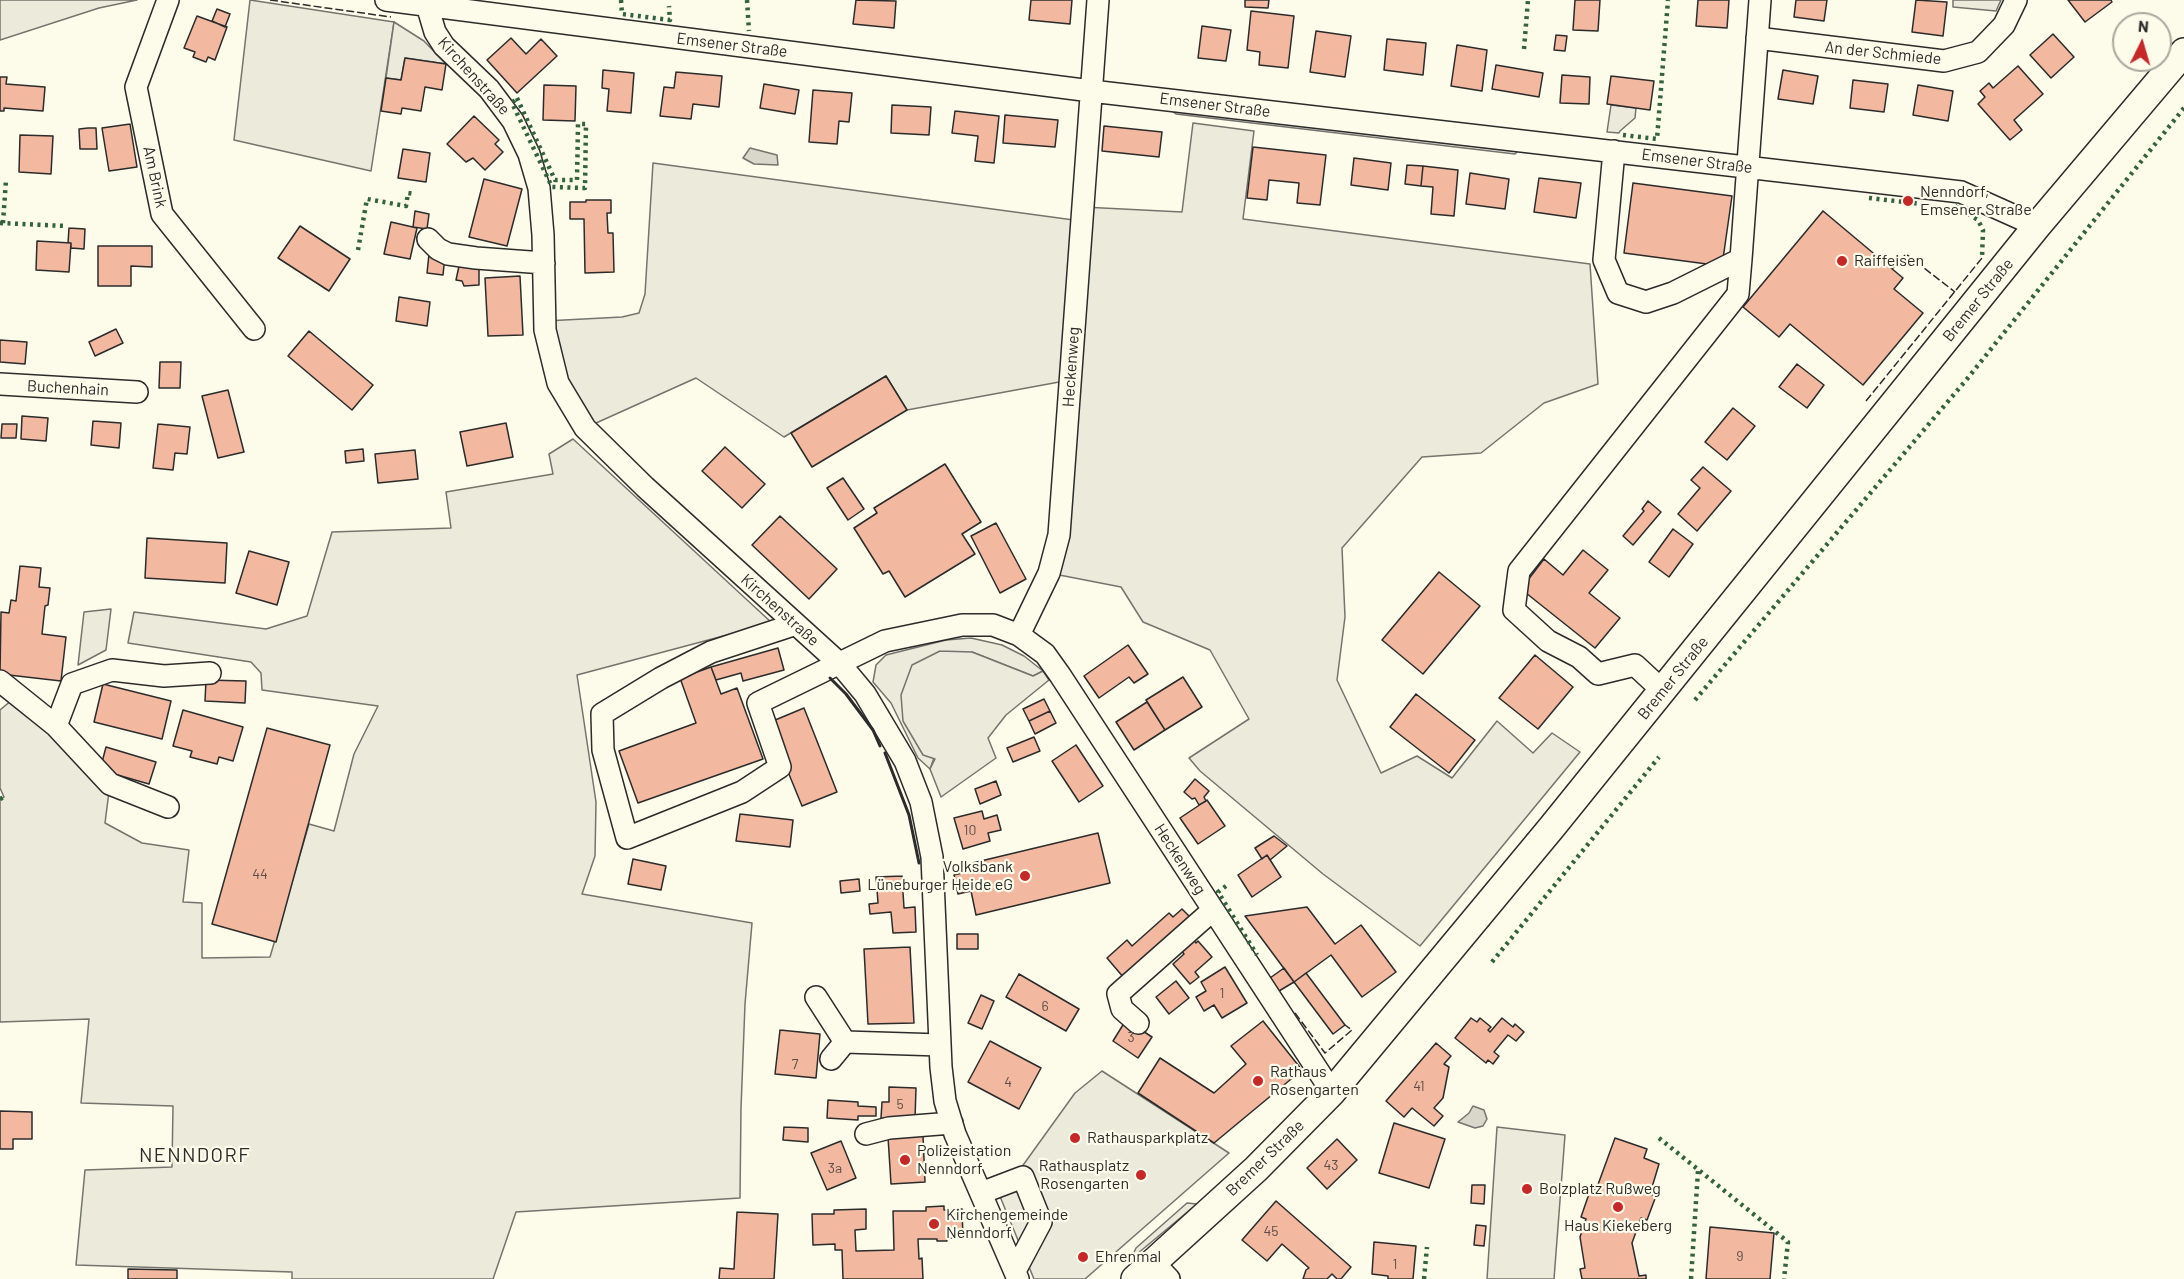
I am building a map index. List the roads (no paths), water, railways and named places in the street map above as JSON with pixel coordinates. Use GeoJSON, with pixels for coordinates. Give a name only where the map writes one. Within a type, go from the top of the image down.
{"type":"FeatureCollection","features":[{"type":"Feature","properties":{"kind":"main road","name":"Bremer Straße"},"geometry":{"type":"LineString","coordinates":[[1152,1273],[1332,1092],[1663,691],[2037,226],[2184,52]]}},
{"type":"Feature","properties":{"kind":"street","name":"Am Brink"},"geometry":{"type":"LineString","coordinates":[[168,0],[136,87],[162,214],[254,330]]}},
{"type":"Feature","properties":{"kind":"street","name":"Emsener Straße"},"geometry":{"type":"LineString","coordinates":[[386,0],[1091,91],[1961,192],[2037,226]]}},
{"type":"Feature","properties":{"kind":"street","name":"Heckenweg"},"geometry":{"type":"LineString","coordinates":[[1018,635],[1048,573],[1059,536],[1098,0]]}},
{"type":"Feature","properties":{"kind":"street"},"geometry":{"type":"LineString","coordinates":[[1663,691],[1635,665],[1598,674],[1579,657],[1548,641],[1514,610],[1519,571],[1738,294],[1760,0]]}},
{"type":"Feature","properties":{"kind":"street","name":"An der Schmiede"},"geometry":{"type":"LineString","coordinates":[[1757,38],[1944,61],[1978,52],[2004,25],[2016,0]]}},
{"type":"Feature","properties":{"kind":"street","name":"Kirchenstraße"},"geometry":{"type":"LineString","coordinates":[[427,5],[435,32],[444,46],[489,89],[513,121],[529,154],[539,188],[544,262],[545,330],[558,383],[585,428],[645,487],[840,664],[865,694],[905,761],[921,802],[932,857],[940,1045],[945,1101],[952,1123],[1017,1275]]}},
{"type":"Feature","properties":{"kind":"street"},"geometry":{"type":"LineString","coordinates":[[1614,151],[1604,260],[1618,293],[1647,302],[1673,293],[1741,259]]}},
{"type":"Feature","properties":{"kind":"street"},"geometry":{"type":"LineString","coordinates":[[428,239],[438,249],[448,254],[544,262]]}},
{"type":"Feature","properties":{"kind":"street","name":"Buchenhain"},"geometry":{"type":"LineString","coordinates":[[0,384],[137,392]]}},
{"type":"Feature","properties":{"kind":"street","name":"Heckenweg"},"geometry":{"type":"LineString","coordinates":[[796,624],[711,652],[661,678],[602,714],[603,750],[627,838],[742,792],[780,767],[758,703],[885,641],[962,625],[993,625],[1018,635],[1045,654],[1332,1092]]}},
{"type":"Feature","properties":{"kind":"street"},"geometry":{"type":"LineString","coordinates":[[56,726],[72,684],[112,670],[164,676],[210,674]]}},
{"type":"Feature","properties":{"kind":"street"},"geometry":{"type":"LineString","coordinates":[[0,681],[56,726],[110,784],[168,807]]}},
{"type":"Feature","properties":{"kind":"street"},"geometry":{"type":"LineString","coordinates":[[1138,1023],[1122,1009],[1118,994],[1214,910]]}},
{"type":"Feature","properties":{"kind":"street"},"geometry":{"type":"LineString","coordinates":[[816,997],[845,1042]]}},
{"type":"Feature","properties":{"kind":"street"},"geometry":{"type":"LineString","coordinates":[[845,1042],[940,1045]]}},
{"type":"Feature","properties":{"kind":"street"},"geometry":{"type":"LineString","coordinates":[[831,1059],[845,1042]]}},
{"type":"Feature","properties":{"kind":"street"},"geometry":{"type":"LineString","coordinates":[[866,1134],[889,1128],[952,1123]]}},
{"type":"Feature","properties":{"kind":"street"},"geometry":{"type":"LineString","coordinates":[[981,1192],[1023,1177],[1041,1222],[1017,1275]]}},
{"type":"Feature","properties":{"kind":"place","name":"Nenndorf, Emsener Straße"},"geometry":{"type":"Point","coordinates":[1908,201]}},
{"type":"Feature","properties":{"kind":"place","name":"Raiffeisen"},"geometry":{"type":"Point","coordinates":[1842,261]}},
{"type":"Feature","properties":{"kind":"place","name":"Volksbank Lüneburger Heide eG"},"geometry":{"type":"Point","coordinates":[1025,876]}},
{"type":"Feature","properties":{"kind":"place","name":"Rathaus Rosengarten"},"geometry":{"type":"Point","coordinates":[1258,1081]}},
{"type":"Feature","properties":{"kind":"place","name":"Rathausparkplatz"},"geometry":{"type":"Point","coordinates":[1075,1138]}},
{"type":"Feature","properties":{"kind":"place","name":"Polizeistation Nenndorf"},"geometry":{"type":"Point","coordinates":[905,1160]}},
{"type":"Feature","properties":{"kind":"place","name":"Rathausplatz Rosengarten"},"geometry":{"type":"Point","coordinates":[1141,1175]}},
{"type":"Feature","properties":{"kind":"place","name":"Bolzplatz Rußweg"},"geometry":{"type":"Point","coordinates":[1527,1189]}},
{"type":"Feature","properties":{"kind":"place","name":"Haus Kiekeberg"},"geometry":{"type":"Point","coordinates":[1618,1207]}},
{"type":"Feature","properties":{"kind":"place","name":"Kirchengemeinde Nenndorf"},"geometry":{"type":"Point","coordinates":[934,1224]}},
{"type":"Feature","properties":{"kind":"place","name":"Ehrenmal"},"geometry":{"type":"Point","coordinates":[1083,1257]}},
{"type":"Feature","properties":{"kind":"district","name":"NENNDORF"},"geometry":{"type":"Point","coordinates":[195,1155]}}]}
